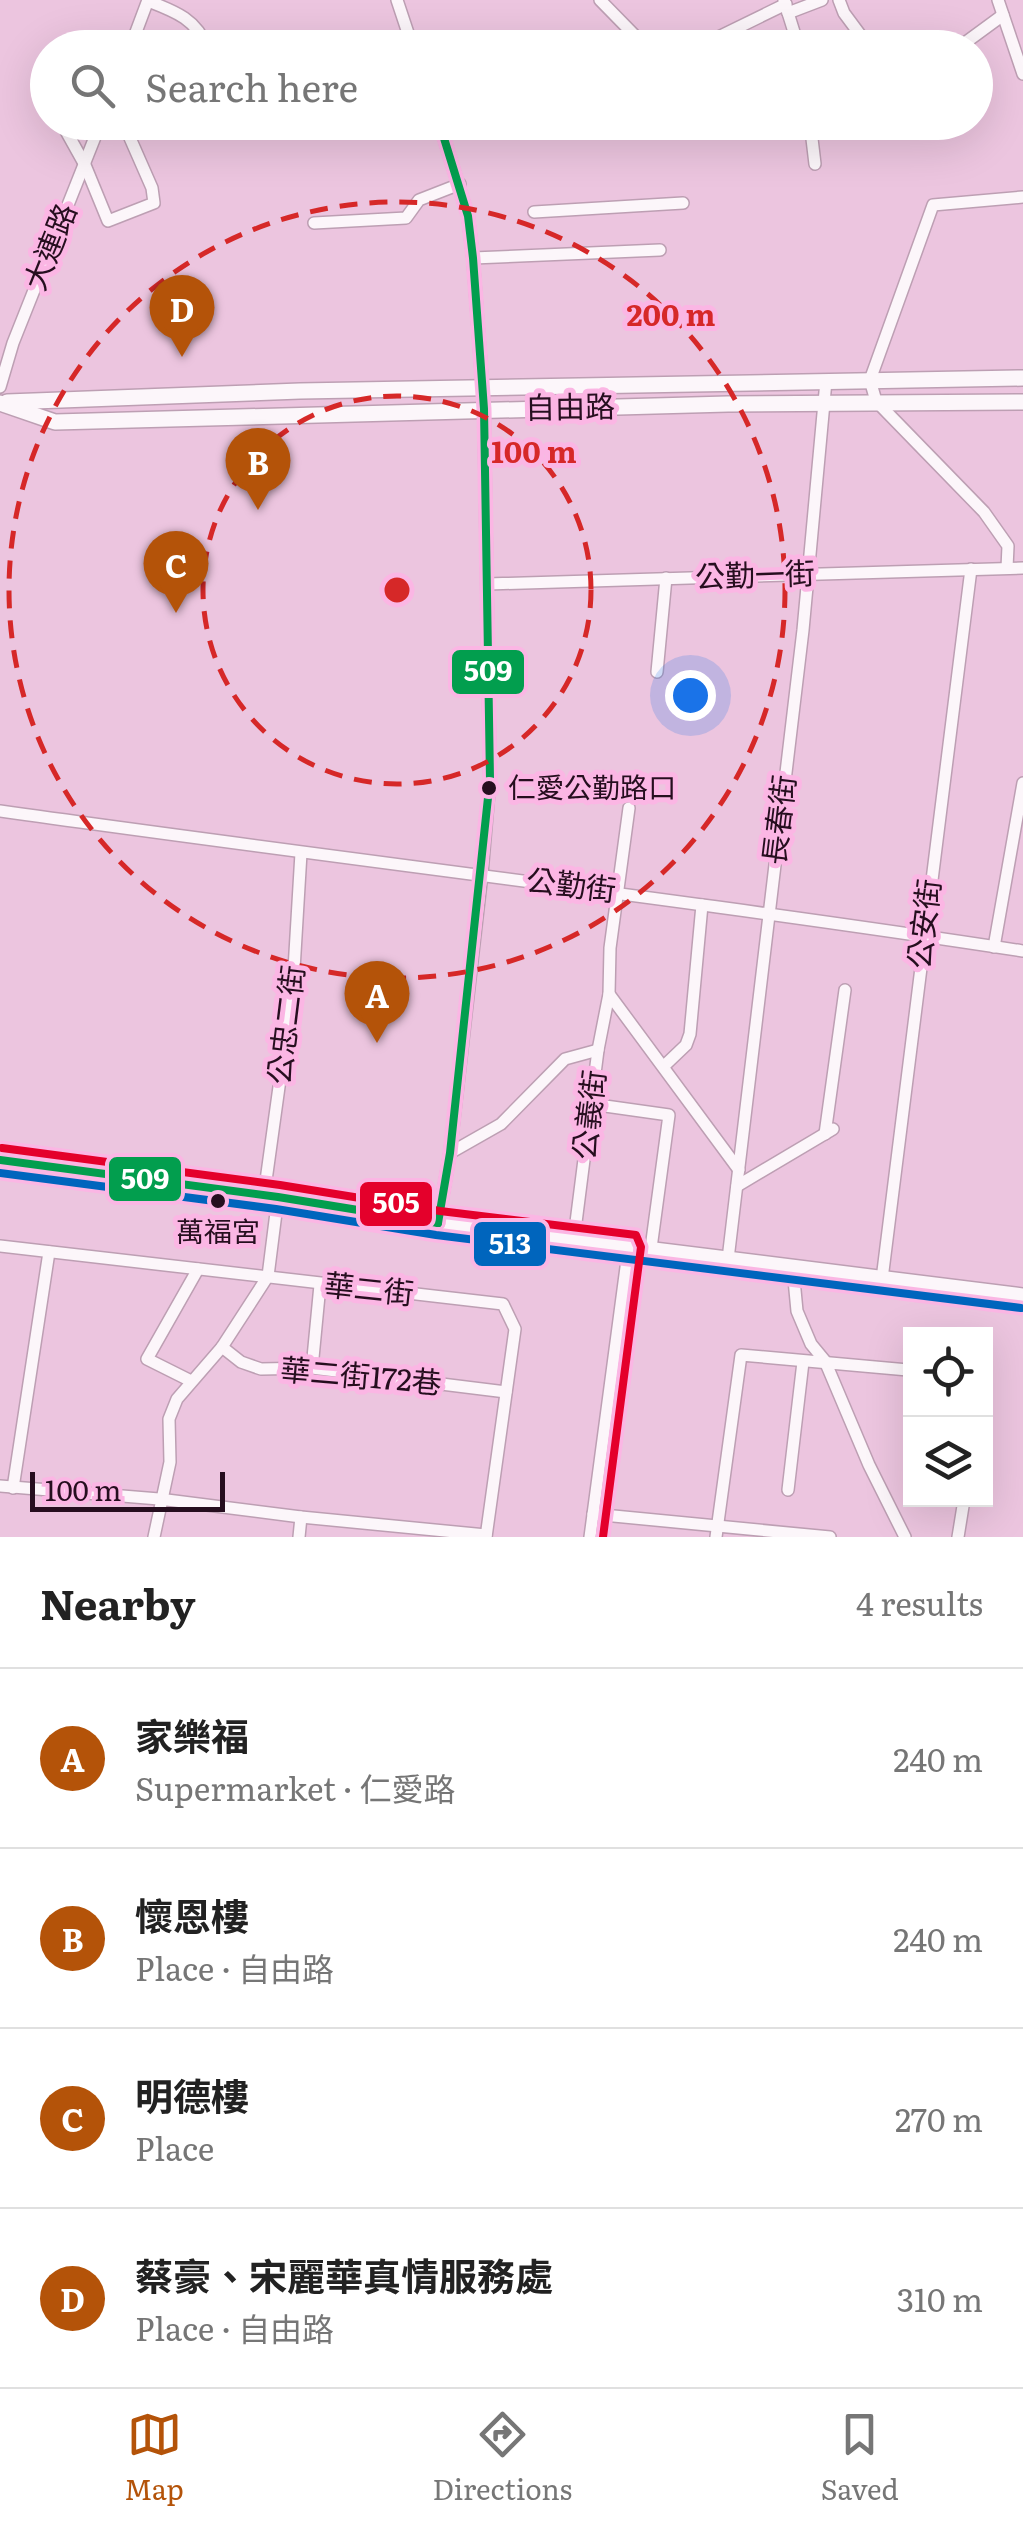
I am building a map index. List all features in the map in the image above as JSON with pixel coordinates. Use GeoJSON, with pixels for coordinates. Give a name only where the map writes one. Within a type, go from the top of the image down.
{"type":"FeatureCollection","features":[{"type":"Feature","properties":{"kind":"street"},"geometry":{"type":"LineString","coordinates":[[137,30],[148,0],[184,16],[197,30]]}},
{"type":"Feature","properties":{"kind":"street"},"geometry":{"type":"LineString","coordinates":[[397,0],[407,30]]}},
{"type":"Feature","properties":{"kind":"street"},"geometry":{"type":"LineString","coordinates":[[600,0],[629,30]]}},
{"type":"Feature","properties":{"kind":"street"},"geometry":{"type":"LineString","coordinates":[[734,30],[786,5],[822,0]]}},
{"type":"Feature","properties":{"kind":"street"},"geometry":{"type":"LineString","coordinates":[[839,0],[857,30]]}},
{"type":"Feature","properties":{"kind":"street"},"geometry":{"type":"LineString","coordinates":[[998,0],[1023,74]]}},
{"type":"Feature","properties":{"kind":"street"},"geometry":{"type":"LineString","coordinates":[[786,5],[794,30]]}},
{"type":"Feature","properties":{"kind":"street"},"geometry":{"type":"LineString","coordinates":[[983,30],[1003,15]]}},
{"type":"Feature","properties":{"kind":"street"},"geometry":{"type":"LineString","coordinates":[[70,140],[84,166]]}},
{"type":"Feature","properties":{"kind":"street","name":"大連路"},"geometry":{"type":"LineString","coordinates":[[0,387],[12,342],[94,140]]}},
{"type":"Feature","properties":{"kind":"street","name":"大連路"},"geometry":{"type":"LineString","coordinates":[[84,166],[108,221],[154,203],[152,188],[131,140]]}},
{"type":"Feature","properties":{"kind":"street"},"geometry":{"type":"LineString","coordinates":[[438,1223],[450,1152],[490,779],[483,388],[468,216],[445,140]]}},
{"type":"Feature","properties":{"kind":"street"},"geometry":{"type":"LineString","coordinates":[[812,140],[815,164]]}},
{"type":"Feature","properties":{"kind":"street"},"geometry":{"type":"LineString","coordinates":[[314,223],[406,218],[419,200],[460,184]]}},
{"type":"Feature","properties":{"kind":"street"},"geometry":{"type":"LineString","coordinates":[[1008,568],[1008,546],[984,512],[876,401],[870,380],[933,205],[1023,197]]}},
{"type":"Feature","properties":{"kind":"street"},"geometry":{"type":"LineString","coordinates":[[534,212],[683,203]]}},
{"type":"Feature","properties":{"kind":"street"},"geometry":{"type":"LineString","coordinates":[[473,258],[660,250]]}},
{"type":"Feature","properties":{"kind":"street","name":"自由路"},"geometry":{"type":"LineString","coordinates":[[0,403],[483,388],[1023,378]]}},
{"type":"Feature","properties":{"kind":"street","name":"長春街"},"geometry":{"type":"LineString","coordinates":[[728,1258],[809,574],[826,381]]}},
{"type":"Feature","properties":{"kind":"street","name":"自由路"},"geometry":{"type":"LineString","coordinates":[[0,403],[55,422],[322,417],[484,409],[1023,402]]}},
{"type":"Feature","properties":{"kind":"street","name":"公勤一街"},"geometry":{"type":"LineString","coordinates":[[488,584],[1023,568]]}},
{"type":"Feature","properties":{"kind":"street","name":"公安街"},"geometry":{"type":"LineString","coordinates":[[882,1280],[970,569]]}},
{"type":"Feature","properties":{"kind":"street"},"geometry":{"type":"LineString","coordinates":[[657,672],[666,578]]}},
{"type":"Feature","properties":{"kind":"street"},"geometry":{"type":"LineString","coordinates":[[994,947],[1023,783]]}},
{"type":"Feature","properties":{"kind":"street","name":"公義街"},"geometry":{"type":"LineString","coordinates":[[574,1238],[609,994],[610,948],[629,808]]}},
{"type":"Feature","properties":{"kind":"street","name":"公勤街"},"geometry":{"type":"LineString","coordinates":[[0,810],[301,853],[618,891],[1023,951]]}},
{"type":"Feature","properties":{"kind":"street","name":"公忠二街"},"geometry":{"type":"LineString","coordinates":[[268,1276],[271,1196],[293,986],[301,853]]}},
{"type":"Feature","properties":{"kind":"street"},"geometry":{"type":"LineString","coordinates":[[664,1066],[686,1044],[690,1034],[702,905]]}},
{"type":"Feature","properties":{"kind":"street"},"geometry":{"type":"LineString","coordinates":[[737,1186],[829,1131],[845,990]]}},
{"type":"Feature","properties":{"kind":"street","name":"公義街"},"geometry":{"type":"LineString","coordinates":[[609,994],[739,1170]]}},
{"type":"Feature","properties":{"kind":"street"},"geometry":{"type":"LineString","coordinates":[[450,1152],[502,1124],[565,1059],[598,1050]]}},
{"type":"Feature","properties":{"kind":"street"},"geometry":{"type":"LineString","coordinates":[[591,1104],[670,1115],[651,1248]]}},
{"type":"Feature","properties":{"kind":"street"},"geometry":{"type":"LineString","coordinates":[[0,1160],[438,1223],[1023,1296]]}},
{"type":"Feature","properties":{"kind":"street"},"geometry":{"type":"LineString","coordinates":[[590,1537],[629,1245]]}},
{"type":"Feature","properties":{"kind":"street","name":"華二街"},"geometry":{"type":"LineString","coordinates":[[0,1246],[503,1304],[515,1329],[486,1536]]}},
{"type":"Feature","properties":{"kind":"street"},"geometry":{"type":"LineString","coordinates":[[49,1252],[6,1487],[160,1499],[486,1536]]}},
{"type":"Feature","properties":{"kind":"street"},"geometry":{"type":"LineString","coordinates":[[793,1268],[797,1311],[811,1344],[825,1361],[868,1465],[905,1537]]}},
{"type":"Feature","properties":{"kind":"street"},"geometry":{"type":"LineString","coordinates":[[191,1381],[147,1359],[198,1269]]}},
{"type":"Feature","properties":{"kind":"street"},"geometry":{"type":"LineString","coordinates":[[154,1537],[170,1462],[169,1419],[177,1399],[222,1347],[268,1276]]}},
{"type":"Feature","properties":{"kind":"street"},"geometry":{"type":"LineString","coordinates":[[312,1368],[320,1285]]}},
{"type":"Feature","properties":{"kind":"street","name":"華二街172巷"},"geometry":{"type":"LineString","coordinates":[[222,1347],[241,1362],[261,1369],[312,1368],[506,1392]]}},
{"type":"Feature","properties":{"kind":"street"},"geometry":{"type":"LineString","coordinates":[[716,1532],[740,1355],[903,1369]]}},
{"type":"Feature","properties":{"kind":"street"},"geometry":{"type":"LineString","coordinates":[[788,1490],[804,1362]]}},
{"type":"Feature","properties":{"kind":"street"},"geometry":{"type":"LineString","coordinates":[[958,1537],[963,1507]]}},
{"type":"Feature","properties":{"kind":"street"},"geometry":{"type":"LineString","coordinates":[[593,1514],[716,1532],[830,1537]]}},
{"type":"Feature","properties":{"kind":"street"},"geometry":{"type":"LineString","coordinates":[[298,1537],[301,1517]]}},
{"type":"Feature","properties":{"kind":"transit line","name":"509"},"geometry":{"type":"LineString","coordinates":[[438,1223],[450,1153],[490,779],[484,409],[468,216],[445,140]]}},
{"type":"Feature","properties":{"kind":"transit line","name":"505"},"geometry":{"type":"LineString","coordinates":[[2,1148],[636,1235],[641,1247],[603,1537]]}},
{"type":"Feature","properties":{"kind":"transit line","name":"509"},"geometry":{"type":"LineString","coordinates":[[0,1160],[438,1223]]}},
{"type":"Feature","properties":{"kind":"transit line","name":"513"},"geometry":{"type":"LineString","coordinates":[[0,1173],[276,1209],[436,1235],[1021,1308]]}},
{"type":"Feature","properties":{"kind":"place","name":"蔡豪、宋麗華真情服務處"},"geometry":{"type":"Point","coordinates":[182,357]}},
{"type":"Feature","properties":{"kind":"place","name":"懷恩樓"},"geometry":{"type":"Point","coordinates":[258,510]}},
{"type":"Feature","properties":{"kind":"place","name":"明德樓"},"geometry":{"type":"Point","coordinates":[176,613]}},
{"type":"Feature","properties":{"kind":"place","name":"仁愛公勤路口"},"geometry":{"type":"Point","coordinates":[489,788]}},
{"type":"Feature","properties":{"kind":"place","name":"家樂福"},"geometry":{"type":"Point","coordinates":[377,1043]}},
{"type":"Feature","properties":{"kind":"place","name":"萬福宮"},"geometry":{"type":"Point","coordinates":[218,1201]}}]}
